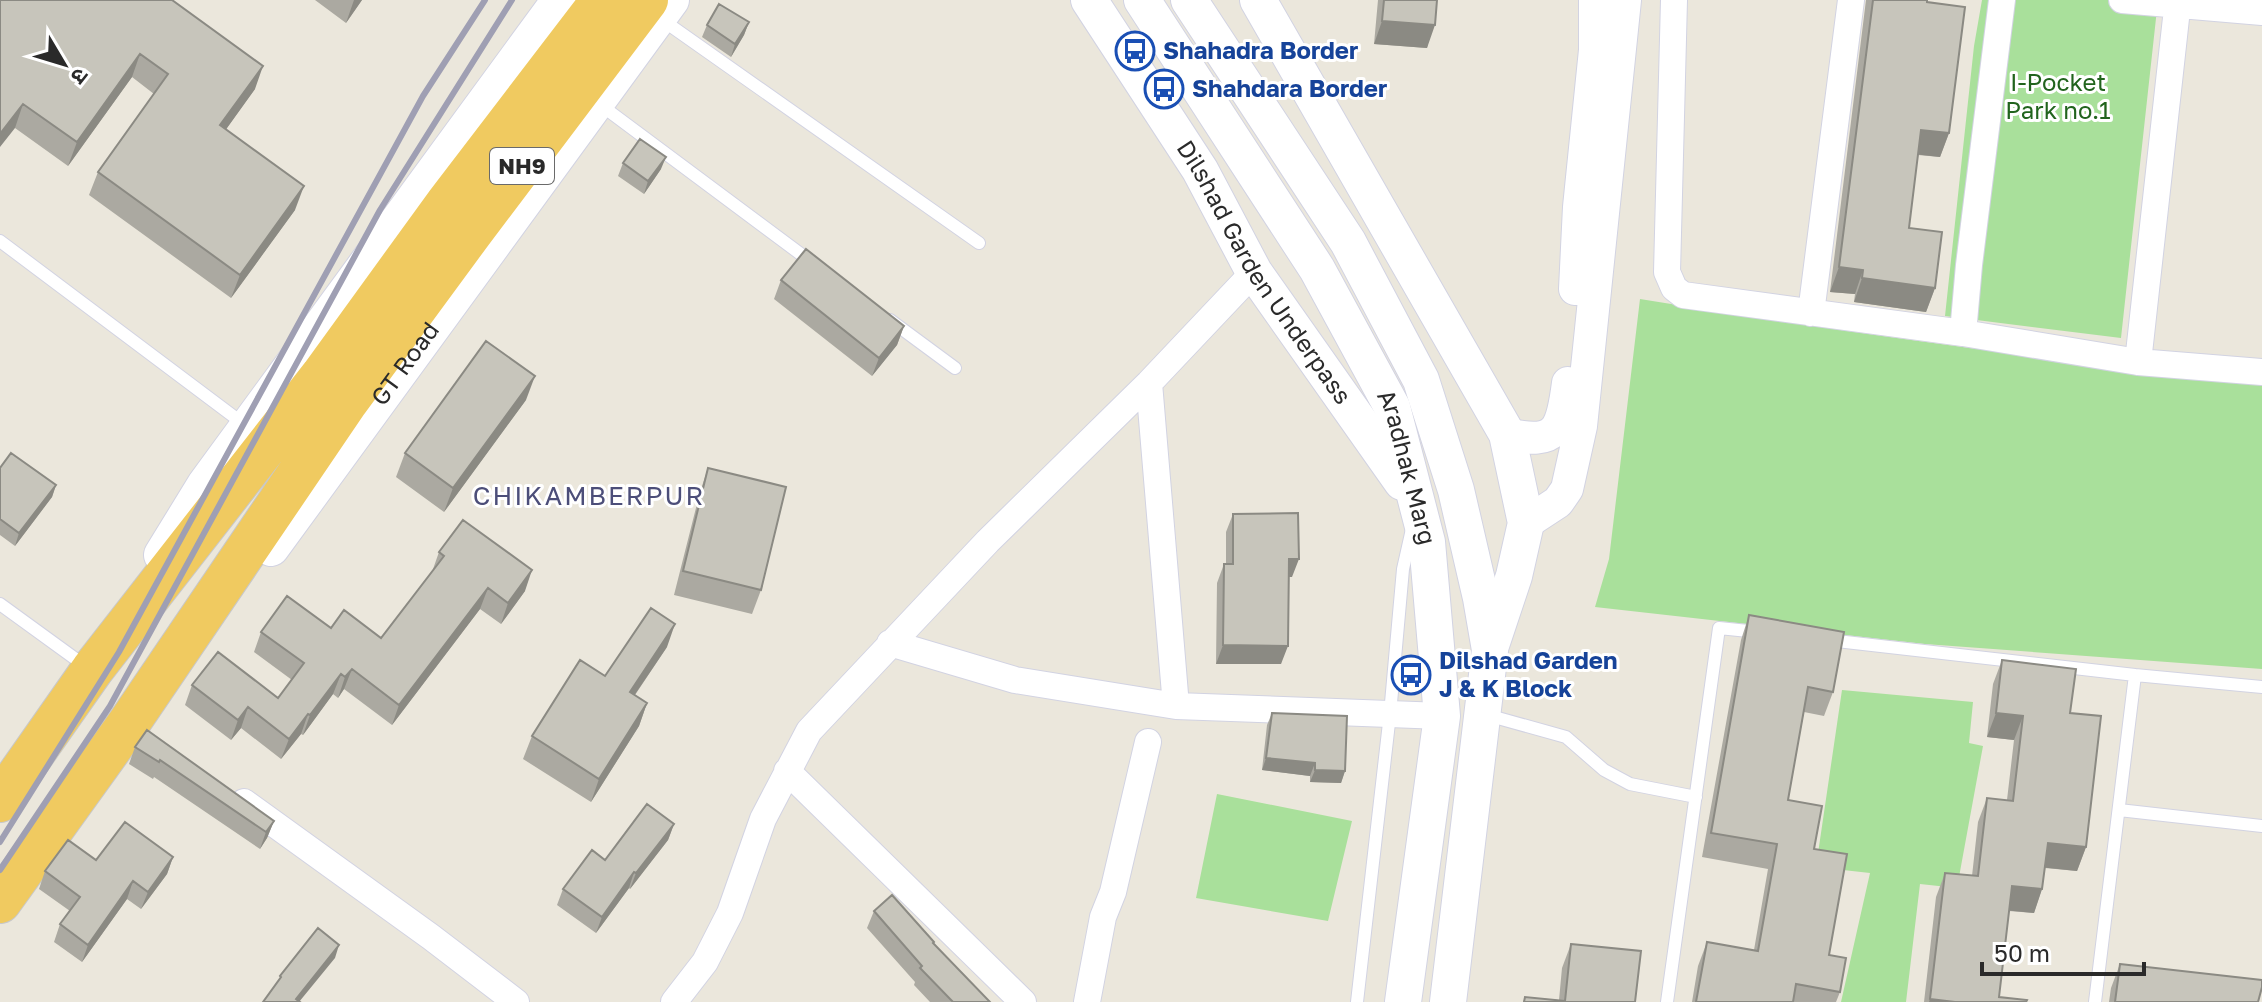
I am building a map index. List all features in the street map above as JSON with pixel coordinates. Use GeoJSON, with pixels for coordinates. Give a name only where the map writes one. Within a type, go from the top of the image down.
{"type":"FeatureCollection","features":[{"type":"Feature","properties":{"kind":"highway","name":"GT Road"},"geometry":{"type":"LineString","coordinates":[[571,93],[602,0]]}},
{"type":"Feature","properties":{"kind":"highway","name":"GT Road"},"geometry":{"type":"LineString","coordinates":[[0,801],[94,666],[322,375],[571,93],[659,6]]}},
{"type":"Feature","properties":{"kind":"highway","name":"GT Road"},"geometry":{"type":"LineString","coordinates":[[0,902],[143,729],[459,218]]}},
{"type":"Feature","properties":{"kind":"main road","name":"GT Road"},"geometry":{"type":"LineString","coordinates":[[94,666],[205,485],[560,0]]}},
{"type":"Feature","properties":{"kind":"main road","name":"Dilshad Garden Underpass"},"geometry":{"type":"LineString","coordinates":[[1089,0],[1200,170],[1254,272],[1417,503]]}},
{"type":"Feature","properties":{"kind":"main road","name":"Aradhak Marg"},"geometry":{"type":"LineString","coordinates":[[1142,0],[1317,269],[1392,407],[1427,542],[1442,716],[1403,1002]]}},
{"type":"Feature","properties":{"kind":"main road","name":"Aradhak Marg"},"geometry":{"type":"LineString","coordinates":[[1189,0],[1348,242],[1421,380],[1456,490],[1490,650]]}},
{"type":"Feature","properties":{"kind":"main road"},"geometry":{"type":"LineString","coordinates":[[1258,0],[1507,434]]}},
{"type":"Feature","properties":{"kind":"main road","name":"GT Road"},"geometry":{"type":"LineString","coordinates":[[143,729],[273,545],[571,93]]}},
{"type":"Feature","properties":{"kind":"main road","name":"Aradhak Marg"},"geometry":{"type":"LineString","coordinates":[[1448,1002],[1490,650],[1514,576],[1526,523],[1507,434]]}},
{"type":"Feature","properties":{"kind":"street"},"geometry":{"type":"LineString","coordinates":[[1595,0],[1595,50],[1602,100]]}},
{"type":"Feature","properties":{"kind":"street"},"geometry":{"type":"LineString","coordinates":[[1526,523],[1558,502],[1567,489],[1602,100],[1625,0]]}},
{"type":"Feature","properties":{"kind":"street"},"geometry":{"type":"LineString","coordinates":[[1674,0],[1667,272],[1674,288],[1683,295],[1963,333],[2138,362],[2262,372]]}},
{"type":"Feature","properties":{"kind":"street"},"geometry":{"type":"LineString","coordinates":[[1811,313],[1851,0]]}},
{"type":"Feature","properties":{"kind":"street"},"geometry":{"type":"LineString","coordinates":[[1963,333],[2002,0]]}},
{"type":"Feature","properties":{"kind":"street"},"geometry":{"type":"LineString","coordinates":[[2122,0],[2178,2],[2262,12]]}},
{"type":"Feature","properties":{"kind":"street"},"geometry":{"type":"LineString","coordinates":[[2138,362],[2178,2]]}},
{"type":"Feature","properties":{"kind":"street"},"geometry":{"type":"LineString","coordinates":[[674,1002],[705,962],[730,913],[763,819],[809,731],[988,541],[1149,383],[1254,272]]}},
{"type":"Feature","properties":{"kind":"street"},"geometry":{"type":"LineString","coordinates":[[1149,383],[1176,706]]}},
{"type":"Feature","properties":{"kind":"street"},"geometry":{"type":"LineString","coordinates":[[1507,434],[1528,439],[1544,438],[1571,423]]}},
{"type":"Feature","properties":{"kind":"street"},"geometry":{"type":"LineString","coordinates":[[890,643],[1015,680],[1176,706],[1442,716]]}},
{"type":"Feature","properties":{"kind":"street"},"geometry":{"type":"LineString","coordinates":[[1087,1002],[1103,917],[1113,892],[1148,742]]}},
{"type":"Feature","properties":{"kind":"street"},"geometry":{"type":"LineString","coordinates":[[787,771],[1023,1002]]}},
{"type":"Feature","properties":{"kind":"street"},"geometry":{"type":"LineString","coordinates":[[218,783],[516,1002]]}},
{"type":"Feature","properties":{"kind":"lane"},"geometry":{"type":"LineString","coordinates":[[659,6],[979,243]]}},
{"type":"Feature","properties":{"kind":"lane"},"geometry":{"type":"LineString","coordinates":[[571,93],[827,273]]}},
{"type":"Feature","properties":{"kind":"lane"},"geometry":{"type":"LineString","coordinates":[[0,241],[247,427]]}},
{"type":"Feature","properties":{"kind":"lane"},"geometry":{"type":"LineString","coordinates":[[878,311],[955,368]]}},
{"type":"Feature","properties":{"kind":"lane"},"geometry":{"type":"LineString","coordinates":[[1357,1002],[1403,569],[1417,503]]}},
{"type":"Feature","properties":{"kind":"lane"},"geometry":{"type":"LineString","coordinates":[[0,604],[94,666]]}},
{"type":"Feature","properties":{"kind":"lane"},"geometry":{"type":"LineString","coordinates":[[1667,1002],[1719,628],[1765,633]]}},
{"type":"Feature","properties":{"kind":"lane"},"geometry":{"type":"LineString","coordinates":[[1812,638],[2262,687]]}},
{"type":"Feature","properties":{"kind":"lane"},"geometry":{"type":"LineString","coordinates":[[2095,1002],[2135,675]]}},
{"type":"Feature","properties":{"kind":"lane"},"geometry":{"type":"LineString","coordinates":[[1482,714],[1566,737],[1604,770],[1630,784],[1696,797]]}},
{"type":"Feature","properties":{"kind":"lane"},"geometry":{"type":"LineString","coordinates":[[2119,810],[2262,826]]}},
{"type":"Feature","properties":{"kind":"green space","name":"I-Pocket Park no.1"},"geometry":{"type":"Polygon","coordinates":[[[1982,0],[2158,0],[2121,338],[1945,316],[1974,46],[1982,0]]]}},
{"type":"Feature","properties":{"kind":"green space"},"geometry":{"type":"Polygon","coordinates":[[[1640,299],[1951,345],[2262,384],[2262,669],[1925,644],[1595,607],[1609,559],[1640,299]]]}},
{"type":"Feature","properties":{"kind":"green space"},"geometry":{"type":"Polygon","coordinates":[[[1842,690],[1973,702],[1969,743],[1983,746],[1957,888],[1920,884],[1906,1002],[1841,1002],[1870,873],[1816,867],[1842,690]]]}},
{"type":"Feature","properties":{"kind":"green space"},"geometry":{"type":"Polygon","coordinates":[[[1217,794],[1352,821],[1328,921],[1196,898],[1217,794]]]}},
{"type":"Feature","properties":{"kind":"building"},"geometry":{"type":"Polygon","coordinates":[[[0,0],[172,0],[263,66],[220,125],[304,186],[240,275],[98,172],[168,74],[140,54],[77,142],[23,104],[0,134],[0,0]]]}},
{"type":"Feature","properties":{"kind":"building"},"geometry":{"type":"Polygon","coordinates":[[[1384,0],[1437,0],[1435,25],[1382,21],[1384,0]]]}},
{"type":"Feature","properties":{"kind":"building"},"geometry":{"type":"Polygon","coordinates":[[[1873,0],[1927,0],[1965,7],[1949,133],[1921,130],[1909,228],[1942,232],[1935,288],[1862,278],[1863,270],[1839,267],[1873,0]]]}},
{"type":"Feature","properties":{"kind":"building"},"geometry":{"type":"Polygon","coordinates":[[[719,4],[749,22],[735,44],[707,25],[719,4]]]}},
{"type":"Feature","properties":{"kind":"building"},"geometry":{"type":"Polygon","coordinates":[[[640,139],[666,157],[648,181],[623,163],[640,139]]]}},
{"type":"Feature","properties":{"kind":"building"},"geometry":{"type":"Polygon","coordinates":[[[806,249],[904,326],[879,358],[781,280],[806,249]]]}},
{"type":"Feature","properties":{"kind":"building"},"geometry":{"type":"Polygon","coordinates":[[[486,341],[535,376],[453,488],[405,453],[486,341]]]}},
{"type":"Feature","properties":{"kind":"building"},"geometry":{"type":"Polygon","coordinates":[[[11,453],[56,485],[19,533],[0,519],[0,468],[11,453]]]}},
{"type":"Feature","properties":{"kind":"building"},"geometry":{"type":"Polygon","coordinates":[[[708,468],[786,487],[761,590],[683,571],[708,468]]]}},
{"type":"Feature","properties":{"kind":"building"},"geometry":{"type":"Polygon","coordinates":[[[1298,513],[1299,559],[1289,559],[1288,646],[1223,645],[1224,564],[1233,564],[1233,514],[1298,513]]]}},
{"type":"Feature","properties":{"kind":"building"},"geometry":{"type":"Polygon","coordinates":[[[463,520],[532,570],[508,603],[488,588],[399,705],[352,669],[345,677],[341,674],[289,739],[248,707],[238,720],[192,685],[218,652],[278,698],[304,663],[261,632],[287,596],[331,628],[344,610],[381,638],[444,556],[439,552],[463,520]]]}},
{"type":"Feature","properties":{"kind":"building"},"geometry":{"type":"Polygon","coordinates":[[[651,608],[675,624],[630,692],[647,703],[599,779],[532,736],[580,660],[605,676],[651,608]]]}},
{"type":"Feature","properties":{"kind":"building"},"geometry":{"type":"Polygon","coordinates":[[[1749,615],[1844,632],[1833,692],[1808,687],[1788,800],[1822,806],[1814,849],[1847,854],[1829,955],[1846,958],[1840,992],[1796,984],[1793,1002],[1696,1002],[1707,942],[1758,951],[1777,844],[1711,833],[1749,615]]]}},
{"type":"Feature","properties":{"kind":"building"},"geometry":{"type":"Polygon","coordinates":[[[2002,660],[2076,669],[2070,713],[2101,716],[2086,847],[2048,843],[2042,889],[2012,886],[1999,997],[2026,1002],[1930,999],[1945,873],[1978,876],[1987,798],[2013,801],[2023,716],[1996,713],[2002,660]]]}},
{"type":"Feature","properties":{"kind":"building"},"geometry":{"type":"Polygon","coordinates":[[[1272,713],[1347,716],[1345,771],[1315,770],[1315,763],[1266,758],[1272,713]]]}},
{"type":"Feature","properties":{"kind":"building"},"geometry":{"type":"Polygon","coordinates":[[[147,730],[274,821],[266,832],[160,760],[135,747],[147,730]]]}},
{"type":"Feature","properties":{"kind":"building"},"geometry":{"type":"Polygon","coordinates":[[[647,804],[674,824],[602,917],[563,889],[592,850],[605,860],[647,804]]]}},
{"type":"Feature","properties":{"kind":"building"},"geometry":{"type":"Polygon","coordinates":[[[125,822],[173,857],[148,892],[133,881],[88,945],[60,924],[80,897],[45,871],[68,840],[96,860],[125,822]]]}},
{"type":"Feature","properties":{"kind":"building"},"geometry":{"type":"Polygon","coordinates":[[[892,895],[990,1002],[953,1002],[920,968],[922,966],[874,911],[892,895]]]}},
{"type":"Feature","properties":{"kind":"building"},"geometry":{"type":"Polygon","coordinates":[[[318,928],[339,945],[296,999],[300,1002],[263,1002],[280,976],[318,928]]]}},
{"type":"Feature","properties":{"kind":"building"},"geometry":{"type":"Polygon","coordinates":[[[1571,944],[1641,951],[1635,1002],[1524,1002],[1525,997],[1565,1001],[1571,944]]]}},
{"type":"Feature","properties":{"kind":"building"},"geometry":{"type":"Polygon","coordinates":[[[2120,964],[2262,980],[2262,987],[2258,1002],[2115,1002],[2120,964]]]}},
{"type":"Feature","properties":{"kind":"railway"},"geometry":{"type":"LineString","coordinates":[[0,842],[119,652],[423,96],[485,0]]}},
{"type":"Feature","properties":{"kind":"railway"},"geometry":{"type":"LineString","coordinates":[[0,870],[110,706],[380,210],[512,0]]}},
{"type":"Feature","properties":{"kind":"place","name":"Shahadra Border"},"geometry":{"type":"Point","coordinates":[1135,51]}},
{"type":"Feature","properties":{"kind":"place","name":"Shahdara Border"},"geometry":{"type":"Point","coordinates":[1164,89]}},
{"type":"Feature","properties":{"kind":"place","name":"Dilshad Garden J & K Block"},"geometry":{"type":"Point","coordinates":[1411,675]}},
{"type":"Feature","properties":{"kind":"district","name":"CHIKAMBERPUR"},"geometry":{"type":"Point","coordinates":[589,496]}}]}
